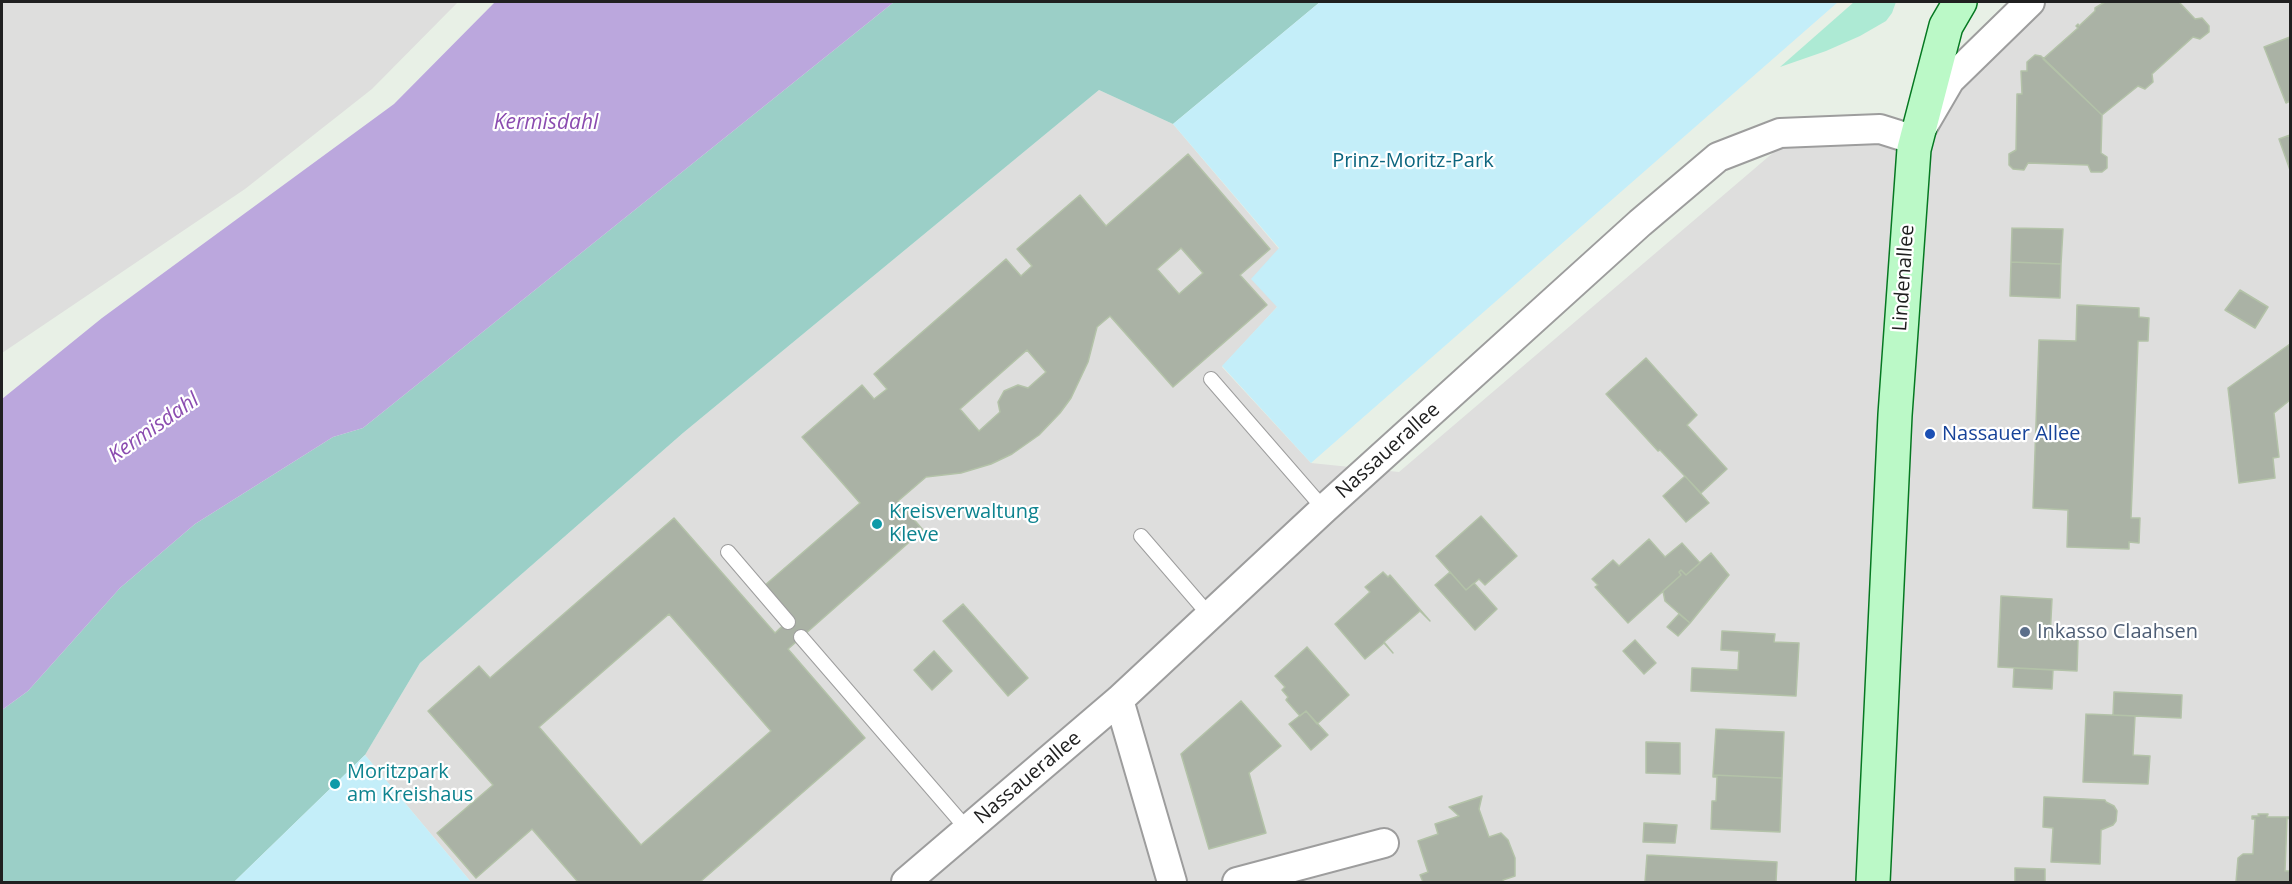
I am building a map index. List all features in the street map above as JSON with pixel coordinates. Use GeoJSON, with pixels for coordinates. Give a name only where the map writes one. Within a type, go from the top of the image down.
{"type":"FeatureCollection","features":[{"type":"Feature","properties":{"kind":"main road"},"geometry":{"type":"LineString","coordinates":[[1916,140],[1946,26],[1960,2]]}},
{"type":"Feature","properties":{"kind":"main road","name":"Lindenallee"},"geometry":{"type":"LineString","coordinates":[[1873,882],[1895,415],[1916,140]]}},
{"type":"Feature","properties":{"kind":"street"},"geometry":{"type":"LineString","coordinates":[[1916,140],[1950,80],[2030,2]]}},
{"type":"Feature","properties":{"kind":"street","name":"Nassauerallee"},"geometry":{"type":"LineString","coordinates":[[906,882],[1119,700],[1324,509],[1640,223],[1718,157],[1780,133],[1880,129],[1916,140]]}},
{"type":"Feature","properties":{"kind":"street"},"geometry":{"type":"LineString","coordinates":[[1119,700],[1172,882]]}},
{"type":"Feature","properties":{"kind":"street"},"geometry":{"type":"LineString","coordinates":[[1238,882],[1384,843]]}},
{"type":"Feature","properties":{"kind":"lane"},"geometry":{"type":"LineString","coordinates":[[1211,379],[1324,509]]}},
{"type":"Feature","properties":{"kind":"lane"},"geometry":{"type":"LineString","coordinates":[[1142,536],[1210,616]]}},
{"type":"Feature","properties":{"kind":"lane"},"geometry":{"type":"LineString","coordinates":[[728,552],[788,622]]}},
{"type":"Feature","properties":{"kind":"lane"},"geometry":{"type":"LineString","coordinates":[[801,637],[967,829]]}},
{"type":"Feature","properties":{"kind":"shaded area"},"geometry":{"type":"Polygon","coordinates":[[[2,2],[458,2],[372,89],[245,189],[2,353],[2,2]]]}},
{"type":"Feature","properties":{"kind":"shaded area"},"geometry":{"type":"Polygon","coordinates":[[[894,2],[1320,2],[1173,124],[1099,90],[683,433],[420,663],[365,755],[234,882],[2,882],[2,710],[28,691],[120,588],[195,524],[333,437],[363,428],[894,2]]]}},
{"type":"Feature","properties":{"kind":"shaded area"},"geometry":{"type":"Polygon","coordinates":[[[2030,2],[2290,2],[2290,882],[471,882],[365,755],[420,663],[683,433],[1099,90],[1173,124],[1279,249],[1277,307],[1222,367],[1311,463],[1399,472],[1788,140],[1916,140],[2030,2]]]}},
{"type":"Feature","properties":{"kind":"green space","name":"Prinz-Moritz-Park"},"geometry":{"type":"Polygon","coordinates":[[[1320,2],[1838,2],[1311,463],[1222,366],[1277,307],[1251,279],[1279,248],[1173,124],[1320,2]]]}},
{"type":"Feature","properties":{"kind":"green space"},"geometry":{"type":"Polygon","coordinates":[[[1854,2],[1896,2],[1886,21],[1860,36],[1780,67],[1854,2]]]}},
{"type":"Feature","properties":{"kind":"green space"},"geometry":{"type":"Polygon","coordinates":[[[365,755],[471,882],[234,882],[335,784],[365,755]]]}},
{"type":"Feature","properties":{"kind":"water","name":"Kermisdahl"},"geometry":{"type":"Polygon","coordinates":[[[495,2],[894,2],[363,428],[333,437],[195,524],[120,588],[28,691],[2,710],[2,399],[102,318],[394,104],[495,2]]]}},
{"type":"Feature","properties":{"kind":"building"},"geometry":{"type":"Polygon","coordinates":[[[2105,2],[2179,2],[2195,19],[2202,18],[2209,26],[2209,32],[2200,39],[2193,37],[2152,74],[2153,82],[2145,89],[2138,86],[2102,115],[2043,59],[2078,28],[2076,26],[2078,24],[2079,26],[2095,11],[2095,8],[2105,2]]]}},
{"type":"Feature","properties":{"kind":"building"},"geometry":{"type":"Polygon","coordinates":[[[2290,37],[2290,101],[2286,103],[2264,47],[2290,37]]]}},
{"type":"Feature","properties":{"kind":"building"},"geometry":{"type":"Polygon","coordinates":[[[2035,55],[2041,56],[2102,115],[2101,153],[2107,157],[2107,168],[2102,172],[2091,172],[2088,165],[2028,163],[2024,170],[2013,169],[2009,165],[2009,154],[2016,150],[2017,94],[2022,94],[2021,71],[2027,71],[2027,62],[2035,55]]]}},
{"type":"Feature","properties":{"kind":"building"},"geometry":{"type":"Polygon","coordinates":[[[2290,135],[2290,170],[2279,139],[2290,135]]]}},
{"type":"Feature","properties":{"kind":"building","name":"Kreisverwaltung Kleve"},"geometry":{"type":"Polygon","coordinates":[[[1188,154],[1270,249],[1240,275],[1267,305],[1173,387],[1110,316],[1097,327],[1088,362],[1071,398],[1039,435],[1012,454],[991,464],[961,473],[926,477],[898,501],[923,530],[788,649],[865,738],[700,882],[578,882],[532,829],[476,878],[437,833],[493,785],[428,711],[479,666],[490,678],[674,518],[775,633],[791,618],[764,586],[860,503],[802,437],[862,385],[874,399],[887,389],[874,374],[1006,259],[1021,276],[1032,266],[1017,249],[1080,195],[1106,226],[1188,154]],[[1181,248],[1157,269],[1179,294],[1203,273],[1181,248]],[[1027,350],[960,409],[979,431],[1000,412],[998,402],[1004,391],[1018,385],[1028,388],[1046,372],[1027,350]],[[669,614],[539,727],[641,845],[771,731],[669,614]]]}},
{"type":"Feature","properties":{"kind":"building"},"geometry":{"type":"Polygon","coordinates":[[[2012,228],[2063,229],[2061,264],[2011,262],[2012,228]]]}},
{"type":"Feature","properties":{"kind":"building"},"geometry":{"type":"Polygon","coordinates":[[[2011,262],[2061,264],[2060,298],[2010,296],[2011,262]]]}},
{"type":"Feature","properties":{"kind":"building"},"geometry":{"type":"Polygon","coordinates":[[[2240,290],[2268,307],[2255,328],[2225,310],[2240,290]]]}},
{"type":"Feature","properties":{"kind":"building"},"geometry":{"type":"Polygon","coordinates":[[[2077,305],[2139,308],[2139,317],[2149,318],[2148,341],[2138,341],[2131,518],[2140,518],[2139,543],[2129,542],[2129,549],[2067,547],[2068,510],[2033,508],[2039,340],[2076,341],[2077,305]]]}},
{"type":"Feature","properties":{"kind":"building"},"geometry":{"type":"Polygon","coordinates":[[[2290,344],[2290,400],[2274,413],[2279,457],[2273,458],[2275,478],[2239,483],[2228,388],[2290,344]]]}},
{"type":"Feature","properties":{"kind":"building"},"geometry":{"type":"Polygon","coordinates":[[[1646,358],[1697,415],[1687,425],[1727,469],[1701,493],[1660,450],[1658,451],[1606,394],[1646,358]]]}},
{"type":"Feature","properties":{"kind":"building"},"geometry":{"type":"Polygon","coordinates":[[[1685,476],[1709,503],[1686,522],[1663,496],[1685,476]]]}},
{"type":"Feature","properties":{"kind":"building"},"geometry":{"type":"Polygon","coordinates":[[[1481,516],[1517,556],[1485,585],[1479,579],[1466,590],[1436,556],[1481,516]]]}},
{"type":"Feature","properties":{"kind":"building"},"geometry":{"type":"Polygon","coordinates":[[[1649,539],[1665,557],[1682,543],[1700,563],[1686,575],[1681,570],[1679,572],[1681,575],[1628,623],[1595,587],[1598,585],[1592,579],[1613,560],[1619,566],[1649,539]]]}},
{"type":"Feature","properties":{"kind":"building"},"geometry":{"type":"Polygon","coordinates":[[[1711,553],[1729,575],[1690,623],[1665,601],[1663,591],[1681,575],[1679,572],[1681,570],[1686,575],[1711,553]]]}},
{"type":"Feature","properties":{"kind":"building"},"geometry":{"type":"Polygon","coordinates":[[[1383,572],[1388,577],[1390,575],[1430,621],[1420,611],[1384,642],[1393,653],[1384,643],[1365,659],[1335,624],[1370,592],[1365,587],[1383,572]]]}},
{"type":"Feature","properties":{"kind":"building"},"geometry":{"type":"Polygon","coordinates":[[[1450,572],[1466,590],[1474,583],[1497,609],[1475,630],[1435,585],[1450,572]]]}},
{"type":"Feature","properties":{"kind":"building"},"geometry":{"type":"Polygon","coordinates":[[[2001,596],[2052,599],[2050,638],[2078,639],[2077,671],[1998,667],[2001,596]]]}},
{"type":"Feature","properties":{"kind":"building"},"geometry":{"type":"Polygon","coordinates":[[[963,604],[1028,678],[1008,696],[943,621],[963,604]]]}},
{"type":"Feature","properties":{"kind":"building"},"geometry":{"type":"Polygon","coordinates":[[[1679,614],[1690,623],[1678,636],[1667,627],[1679,614]]]}},
{"type":"Feature","properties":{"kind":"building"},"geometry":{"type":"Polygon","coordinates":[[[1722,631],[1775,634],[1774,642],[1799,643],[1796,696],[1691,691],[1692,668],[1738,670],[1739,651],[1721,650],[1722,631]]]}},
{"type":"Feature","properties":{"kind":"building"},"geometry":{"type":"Polygon","coordinates":[[[1635,640],[1656,663],[1644,674],[1623,651],[1635,640]]]}},
{"type":"Feature","properties":{"kind":"building"},"geometry":{"type":"Polygon","coordinates":[[[1307,647],[1349,695],[1317,724],[1306,711],[1300,716],[1286,700],[1288,697],[1282,690],[1285,687],[1275,676],[1307,647]]]}},
{"type":"Feature","properties":{"kind":"building"},"geometry":{"type":"Polygon","coordinates":[[[934,651],[952,671],[932,690],[914,670],[934,651]]]}},
{"type":"Feature","properties":{"kind":"building"},"geometry":{"type":"Polygon","coordinates":[[[2014,668],[2053,670],[2052,689],[2013,687],[2014,668]]]}},
{"type":"Feature","properties":{"kind":"building"},"geometry":{"type":"Polygon","coordinates":[[[2114,692],[2182,695],[2181,718],[2113,715],[2114,692]]]}},
{"type":"Feature","properties":{"kind":"building"},"geometry":{"type":"Polygon","coordinates":[[[1241,701],[1281,746],[1249,773],[1266,833],[1209,849],[1181,754],[1241,701]]]}},
{"type":"Feature","properties":{"kind":"building"},"geometry":{"type":"Polygon","coordinates":[[[1306,711],[1328,735],[1311,750],[1289,724],[1306,711]]]}},
{"type":"Feature","properties":{"kind":"building"},"geometry":{"type":"Polygon","coordinates":[[[2086,714],[2135,716],[2133,755],[2150,756],[2148,784],[2083,782],[2086,714]]]}},
{"type":"Feature","properties":{"kind":"building"},"geometry":{"type":"Polygon","coordinates":[[[1716,729],[1784,732],[1782,778],[1713,775],[1716,729]]]}},
{"type":"Feature","properties":{"kind":"building"},"geometry":{"type":"Polygon","coordinates":[[[1646,742],[1680,743],[1680,774],[1646,773],[1646,742]]]}},
{"type":"Feature","properties":{"kind":"building"},"geometry":{"type":"Polygon","coordinates":[[[1713,775],[1782,778],[1780,832],[1711,829],[1712,801],[1716,801],[1717,777],[1713,775]]]}},
{"type":"Feature","properties":{"kind":"building"},"geometry":{"type":"Polygon","coordinates":[[[1482,796],[1479,809],[1489,837],[1501,833],[1508,840],[1515,858],[1515,876],[1503,880],[1504,882],[1423,882],[1420,875],[1428,872],[1418,841],[1438,834],[1435,824],[1459,816],[1449,807],[1482,796]]]}},
{"type":"Feature","properties":{"kind":"building"},"geometry":{"type":"Polygon","coordinates":[[[2044,797],[2105,800],[2114,806],[2117,811],[2116,821],[2113,825],[2101,830],[2100,864],[2051,862],[2053,828],[2043,827],[2044,797]]]}},
{"type":"Feature","properties":{"kind":"building"},"geometry":{"type":"Polygon","coordinates":[[[2258,814],[2268,814],[2267,817],[2290,817],[2290,819],[2287,818],[2285,871],[2290,871],[2290,882],[2236,882],[2238,858],[2243,854],[2253,854],[2255,819],[2252,819],[2252,816],[2259,816],[2258,814]]]}},
{"type":"Feature","properties":{"kind":"building"},"geometry":{"type":"Polygon","coordinates":[[[1644,823],[1677,825],[1675,843],[1643,842],[1644,823]]]}},
{"type":"Feature","properties":{"kind":"building"},"geometry":{"type":"Polygon","coordinates":[[[1647,855],[1777,862],[1776,882],[1645,882],[1647,855]]]}},
{"type":"Feature","properties":{"kind":"building"},"geometry":{"type":"Polygon","coordinates":[[[2015,868],[2045,869],[2045,882],[2015,882],[2015,868]]]}},
{"type":"Feature","properties":{"kind":"place","name":"Nassauer Allee"},"geometry":{"type":"Point","coordinates":[1930,434]}},
{"type":"Feature","properties":{"kind":"place","name":"Kreisverwaltung Kleve"},"geometry":{"type":"Point","coordinates":[877,524]}},
{"type":"Feature","properties":{"kind":"place","name":"Inkasso Claahsen"},"geometry":{"type":"Point","coordinates":[2025,632]}},
{"type":"Feature","properties":{"kind":"place","name":"Moritzpark am Kreishaus"},"geometry":{"type":"Point","coordinates":[335,784]}}]}
